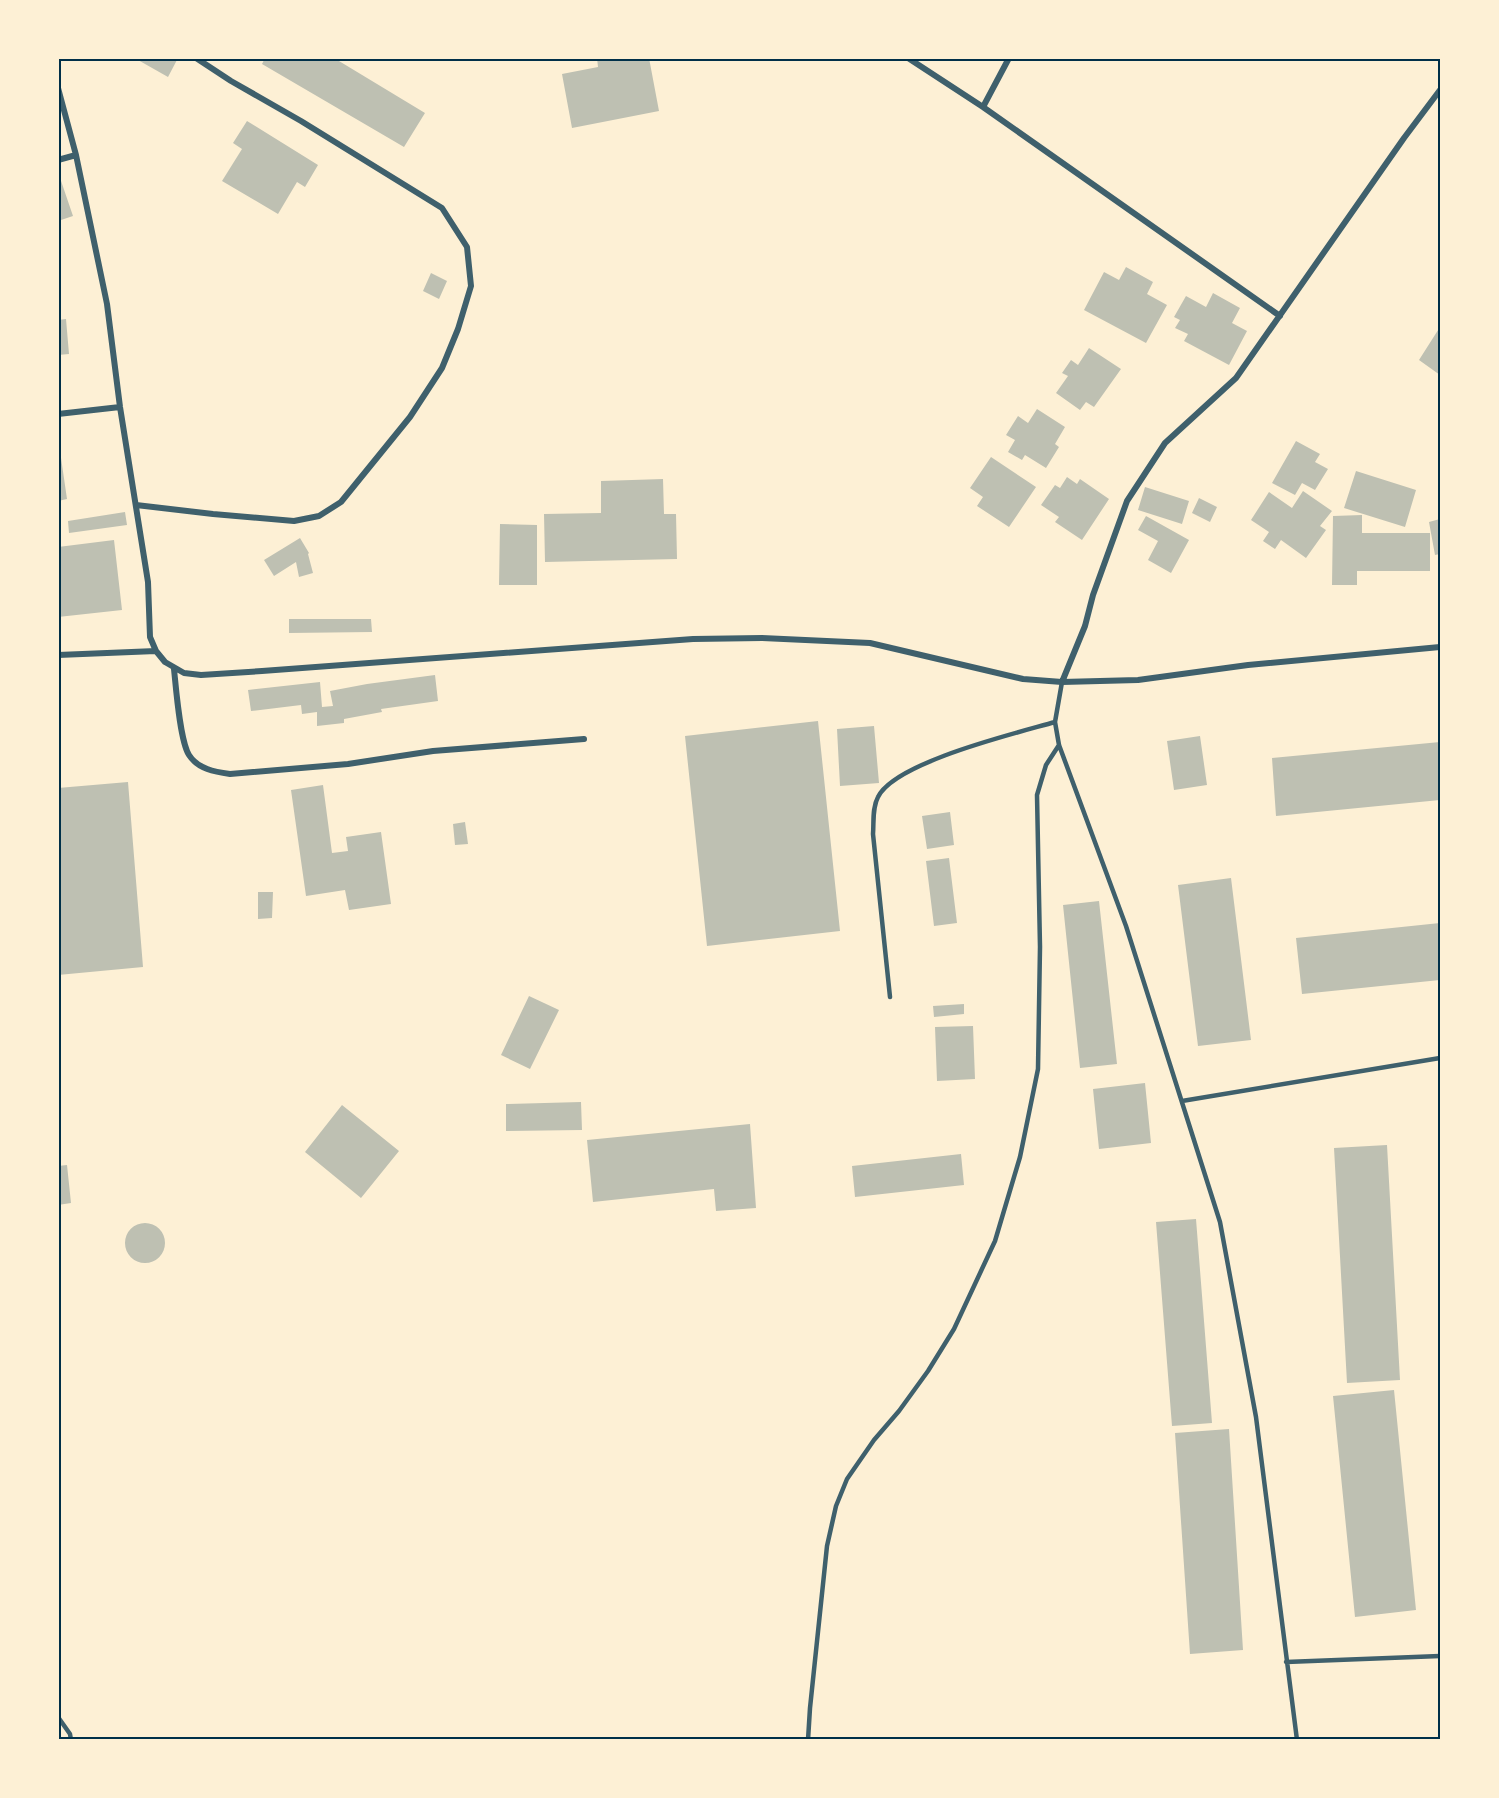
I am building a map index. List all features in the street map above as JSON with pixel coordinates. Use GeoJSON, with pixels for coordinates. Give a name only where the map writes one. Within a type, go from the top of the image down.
{"type":"FeatureCollection","features":[{"type":"Feature","properties":{"kind":"street"},"geometry":{"type":"LineString","coordinates":[[136,505],[294,521],[319,516],[326,512],[341,502],[410,417],[442,368],[458,329],[471,286],[467,247],[442,208],[196,58]]}},
{"type":"Feature","properties":{"kind":"street"},"geometry":{"type":"LineString","coordinates":[[908,58],[1280,316]]}},
{"type":"Feature","properties":{"kind":"street"},"geometry":{"type":"LineString","coordinates":[[983,108],[1009,58]]}},
{"type":"Feature","properties":{"kind":"street"},"geometry":{"type":"LineString","coordinates":[[58,88],[76,155],[107,304],[120,407],[148,582],[150,637],[156,651],[165,662],[184,674],[201,675],[670,640],[762,638],[870,643],[1023,679],[1062,682],[1138,680],[1248,665],[1440,647]]}},
{"type":"Feature","properties":{"kind":"street"},"geometry":{"type":"LineString","coordinates":[[1062,682],[1127,501],[1165,443],[1236,378],[1440,90]]}},
{"type":"Feature","properties":{"kind":"street"},"geometry":{"type":"LineString","coordinates":[[58,160],[76,155]]}},
{"type":"Feature","properties":{"kind":"street"},"geometry":{"type":"LineString","coordinates":[[58,414],[120,407]]}},
{"type":"Feature","properties":{"kind":"street"},"geometry":{"type":"LineString","coordinates":[[58,655],[156,651]]}},
{"type":"Feature","properties":{"kind":"street"},"geometry":{"type":"LineString","coordinates":[[174,669],[184,745],[189,757],[212,771],[230,774],[348,764],[433,752],[584,739]]}},
{"type":"Feature","properties":{"kind":"lane"},"geometry":{"type":"LineString","coordinates":[[1062,682],[1055,722],[1059,745],[1126,926],[1220,1222],[1256,1417],[1297,1740]]}},
{"type":"Feature","properties":{"kind":"lane"},"geometry":{"type":"LineString","coordinates":[[890,997],[873,834],[874,811],[878,797],[889,784],[905,773],[971,745],[1055,722]]}},
{"type":"Feature","properties":{"kind":"lane"},"geometry":{"type":"LineString","coordinates":[[808,1740],[827,1546],[836,1506],[847,1479],[874,1440],[900,1411],[954,1329],[995,1241],[1020,1157],[1038,1069],[1040,947],[1037,795],[1046,765],[1059,745]]}},
{"type":"Feature","properties":{"kind":"lane"},"geometry":{"type":"LineString","coordinates":[[1182,1101],[1440,1058]]}},
{"type":"Feature","properties":{"kind":"lane"},"geometry":{"type":"LineString","coordinates":[[1286,1662],[1440,1656]]}},
{"type":"Feature","properties":{"kind":"lane"},"geometry":{"type":"LineString","coordinates":[[58,1717],[70,1734],[70,1740]]}},
{"type":"Feature","properties":{"kind":"building"},"geometry":{"type":"Polygon","coordinates":[[[140,58],[178,58],[168,77],[138,60],[140,58]]]}},
{"type":"Feature","properties":{"kind":"building"},"geometry":{"type":"Polygon","coordinates":[[[265,58],[334,58],[425,113],[404,147],[262,64],[265,58]]]}},
{"type":"Feature","properties":{"kind":"building"},"geometry":{"type":"Polygon","coordinates":[[[597,58],[649,58],[659,111],[572,128],[562,74],[598,67],[597,58]]]}},
{"type":"Feature","properties":{"kind":"building"},"geometry":{"type":"Polygon","coordinates":[[[247,121],[318,165],[305,187],[297,182],[278,214],[222,181],[242,149],[233,143],[247,121]]]}},
{"type":"Feature","properties":{"kind":"building"},"geometry":{"type":"Polygon","coordinates":[[[58,172],[73,216],[58,221],[58,172]]]}},
{"type":"Feature","properties":{"kind":"building"},"geometry":{"type":"Polygon","coordinates":[[[1126,267],[1153,282],[1147,294],[1167,305],[1146,343],[1084,310],[1104,272],[1119,280],[1126,267]]]}},
{"type":"Feature","properties":{"kind":"building"},"geometry":{"type":"Polygon","coordinates":[[[431,273],[447,281],[439,299],[423,291],[431,273]]]}},
{"type":"Feature","properties":{"kind":"building"},"geometry":{"type":"Polygon","coordinates":[[[1213,293],[1240,308],[1232,323],[1247,331],[1229,365],[1184,341],[1188,334],[1175,328],[1180,320],[1174,317],[1186,296],[1206,307],[1213,293]]]}},
{"type":"Feature","properties":{"kind":"building"},"geometry":{"type":"Polygon","coordinates":[[[66,319],[69,354],[58,355],[58,320],[66,319]]]}},
{"type":"Feature","properties":{"kind":"building"},"geometry":{"type":"Polygon","coordinates":[[[1440,327],[1440,375],[1419,360],[1440,327]]]}},
{"type":"Feature","properties":{"kind":"building"},"geometry":{"type":"Polygon","coordinates":[[[1089,348],[1121,369],[1094,407],[1086,402],[1080,410],[1056,393],[1068,376],[1062,373],[1071,360],[1078,365],[1089,348]]]}},
{"type":"Feature","properties":{"kind":"building"},"geometry":{"type":"Polygon","coordinates":[[[1037,409],[1065,427],[1055,444],[1059,447],[1046,468],[1025,455],[1022,460],[1008,452],[1015,440],[1006,435],[1018,416],[1028,423],[1037,409]]]}},
{"type":"Feature","properties":{"kind":"building"},"geometry":{"type":"Polygon","coordinates":[[[1296,441],[1320,454],[1315,462],[1328,469],[1315,490],[1302,483],[1295,495],[1272,483],[1296,441]]]}},
{"type":"Feature","properties":{"kind":"building"},"geometry":{"type":"Polygon","coordinates":[[[58,451],[60,451],[67,499],[58,501],[58,451]]]}},
{"type":"Feature","properties":{"kind":"building"},"geometry":{"type":"Polygon","coordinates":[[[991,457],[1036,487],[1009,527],[977,506],[983,497],[970,488],[991,457]]]}},
{"type":"Feature","properties":{"kind":"building"},"geometry":{"type":"Polygon","coordinates":[[[1356,471],[1416,490],[1405,527],[1344,508],[1356,471]]]}},
{"type":"Feature","properties":{"kind":"building"},"geometry":{"type":"Polygon","coordinates":[[[1067,477],[1077,484],[1080,479],[1109,499],[1082,540],[1055,522],[1059,517],[1041,505],[1055,485],[1060,488],[1067,477]]]}},
{"type":"Feature","properties":{"kind":"building"},"geometry":{"type":"Polygon","coordinates":[[[663,479],[664,514],[676,514],[677,559],[545,562],[544,514],[601,513],[601,481],[663,479]]]}},
{"type":"Feature","properties":{"kind":"building"},"geometry":{"type":"Polygon","coordinates":[[[1145,487],[1189,501],[1182,524],[1138,510],[1145,487]]]}},
{"type":"Feature","properties":{"kind":"building"},"geometry":{"type":"Polygon","coordinates":[[[1303,491],[1332,511],[1320,526],[1326,530],[1306,558],[1281,540],[1275,549],[1263,541],[1269,532],[1251,520],[1269,492],[1292,508],[1303,491]]]}},
{"type":"Feature","properties":{"kind":"building"},"geometry":{"type":"Polygon","coordinates":[[[1199,498],[1217,507],[1210,522],[1192,513],[1199,498]]]}},
{"type":"Feature","properties":{"kind":"building"},"geometry":{"type":"Polygon","coordinates":[[[125,512],[127,525],[69,533],[68,521],[125,512]]]}},
{"type":"Feature","properties":{"kind":"building"},"geometry":{"type":"Polygon","coordinates":[[[1362,515],[1362,533],[1430,533],[1430,571],[1357,571],[1357,585],[1332,585],[1333,516],[1362,515]]]}},
{"type":"Feature","properties":{"kind":"building"},"geometry":{"type":"Polygon","coordinates":[[[1146,516],[1189,540],[1171,573],[1148,560],[1158,541],[1138,530],[1146,516]]]}},
{"type":"Feature","properties":{"kind":"building"},"geometry":{"type":"Polygon","coordinates":[[[1440,519],[1440,554],[1435,555],[1429,522],[1440,519]]]}},
{"type":"Feature","properties":{"kind":"building"},"geometry":{"type":"Polygon","coordinates":[[[500,524],[537,525],[537,585],[499,585],[500,524]]]}},
{"type":"Feature","properties":{"kind":"building"},"geometry":{"type":"Polygon","coordinates":[[[300,538],[309,553],[313,573],[299,577],[296,562],[274,576],[264,560],[300,538]]]}},
{"type":"Feature","properties":{"kind":"building"},"geometry":{"type":"Polygon","coordinates":[[[114,540],[122,610],[58,617],[58,547],[114,540]]]}},
{"type":"Feature","properties":{"kind":"building"},"geometry":{"type":"Polygon","coordinates":[[[289,619],[371,619],[372,632],[289,633],[289,619]]]}},
{"type":"Feature","properties":{"kind":"building"},"geometry":{"type":"Polygon","coordinates":[[[435,675],[438,701],[381,709],[382,712],[344,719],[344,723],[317,726],[317,712],[302,714],[301,705],[251,711],[248,690],[320,682],[322,707],[333,706],[330,691],[435,675]]]}},
{"type":"Feature","properties":{"kind":"building"},"geometry":{"type":"Polygon","coordinates":[[[818,721],[840,931],[707,946],[685,736],[818,721]]]}},
{"type":"Feature","properties":{"kind":"building"},"geometry":{"type":"Polygon","coordinates":[[[874,726],[879,783],[840,786],[837,729],[874,726]]]}},
{"type":"Feature","properties":{"kind":"building"},"geometry":{"type":"Polygon","coordinates":[[[1200,736],[1207,785],[1174,790],[1167,741],[1200,736]]]}},
{"type":"Feature","properties":{"kind":"building"},"geometry":{"type":"Polygon","coordinates":[[[1440,742],[1440,800],[1276,816],[1272,758],[1440,742]]]}},
{"type":"Feature","properties":{"kind":"building"},"geometry":{"type":"Polygon","coordinates":[[[128,782],[143,967],[58,975],[58,788],[128,782]]]}},
{"type":"Feature","properties":{"kind":"building"},"geometry":{"type":"Polygon","coordinates":[[[323,785],[332,853],[348,851],[346,837],[381,832],[391,904],[349,910],[345,890],[306,896],[291,790],[323,785]]]}},
{"type":"Feature","properties":{"kind":"building"},"geometry":{"type":"Polygon","coordinates":[[[950,812],[954,845],[927,849],[922,816],[950,812]]]}},
{"type":"Feature","properties":{"kind":"building"},"geometry":{"type":"Polygon","coordinates":[[[465,822],[468,844],[455,845],[453,824],[465,822]]]}},
{"type":"Feature","properties":{"kind":"building"},"geometry":{"type":"Polygon","coordinates":[[[949,858],[957,923],[934,926],[926,861],[949,858]]]}},
{"type":"Feature","properties":{"kind":"building"},"geometry":{"type":"Polygon","coordinates":[[[1231,878],[1251,1040],[1198,1046],[1178,885],[1231,878]]]}},
{"type":"Feature","properties":{"kind":"building"},"geometry":{"type":"Polygon","coordinates":[[[258,892],[273,892],[272,918],[258,919],[258,892]]]}},
{"type":"Feature","properties":{"kind":"building"},"geometry":{"type":"Polygon","coordinates":[[[1099,901],[1117,1064],[1080,1068],[1063,905],[1099,901]]]}},
{"type":"Feature","properties":{"kind":"building"},"geometry":{"type":"Polygon","coordinates":[[[1440,923],[1440,980],[1302,994],[1296,938],[1440,923]]]}},
{"type":"Feature","properties":{"kind":"building"},"geometry":{"type":"Polygon","coordinates":[[[529,996],[559,1010],[530,1069],[501,1055],[529,996]]]}},
{"type":"Feature","properties":{"kind":"building"},"geometry":{"type":"Polygon","coordinates":[[[964,1004],[964,1014],[934,1017],[933,1006],[964,1004]]]}},
{"type":"Feature","properties":{"kind":"building"},"geometry":{"type":"Polygon","coordinates":[[[973,1026],[975,1079],[937,1081],[935,1027],[973,1026]]]}},
{"type":"Feature","properties":{"kind":"building"},"geometry":{"type":"Polygon","coordinates":[[[1145,1083],[1151,1143],[1099,1149],[1093,1089],[1145,1083]]]}},
{"type":"Feature","properties":{"kind":"building"},"geometry":{"type":"Polygon","coordinates":[[[581,1102],[582,1130],[506,1131],[506,1104],[581,1102]]]}},
{"type":"Feature","properties":{"kind":"building"},"geometry":{"type":"Polygon","coordinates":[[[342,1105],[399,1151],[361,1198],[305,1152],[342,1105]]]}},
{"type":"Feature","properties":{"kind":"building"},"geometry":{"type":"Polygon","coordinates":[[[750,1124],[756,1208],[716,1211],[714,1189],[593,1202],[587,1140],[750,1124]]]}},
{"type":"Feature","properties":{"kind":"building"},"geometry":{"type":"Polygon","coordinates":[[[1387,1145],[1400,1380],[1347,1383],[1334,1148],[1387,1145]]]}},
{"type":"Feature","properties":{"kind":"building"},"geometry":{"type":"Polygon","coordinates":[[[961,1154],[964,1185],[855,1197],[852,1166],[961,1154]]]}},
{"type":"Feature","properties":{"kind":"building"},"geometry":{"type":"Polygon","coordinates":[[[67,1165],[71,1203],[58,1205],[58,1166],[67,1165]]]}},
{"type":"Feature","properties":{"kind":"building"},"geometry":{"type":"Polygon","coordinates":[[[1196,1219],[1212,1423],[1172,1426],[1156,1222],[1196,1219]]]}},
{"type":"Feature","properties":{"kind":"building"},"geometry":{"type":"Polygon","coordinates":[[[145,1223],[159,1229],[165,1243],[159,1257],[145,1263],[131,1257],[125,1243],[131,1229],[145,1223]]]}},
{"type":"Feature","properties":{"kind":"building"},"geometry":{"type":"Polygon","coordinates":[[[1394,1390],[1416,1610],[1355,1617],[1333,1396],[1394,1390]]]}},
{"type":"Feature","properties":{"kind":"building"},"geometry":{"type":"Polygon","coordinates":[[[1229,1429],[1243,1650],[1190,1654],[1175,1433],[1229,1429]]]}}]}
